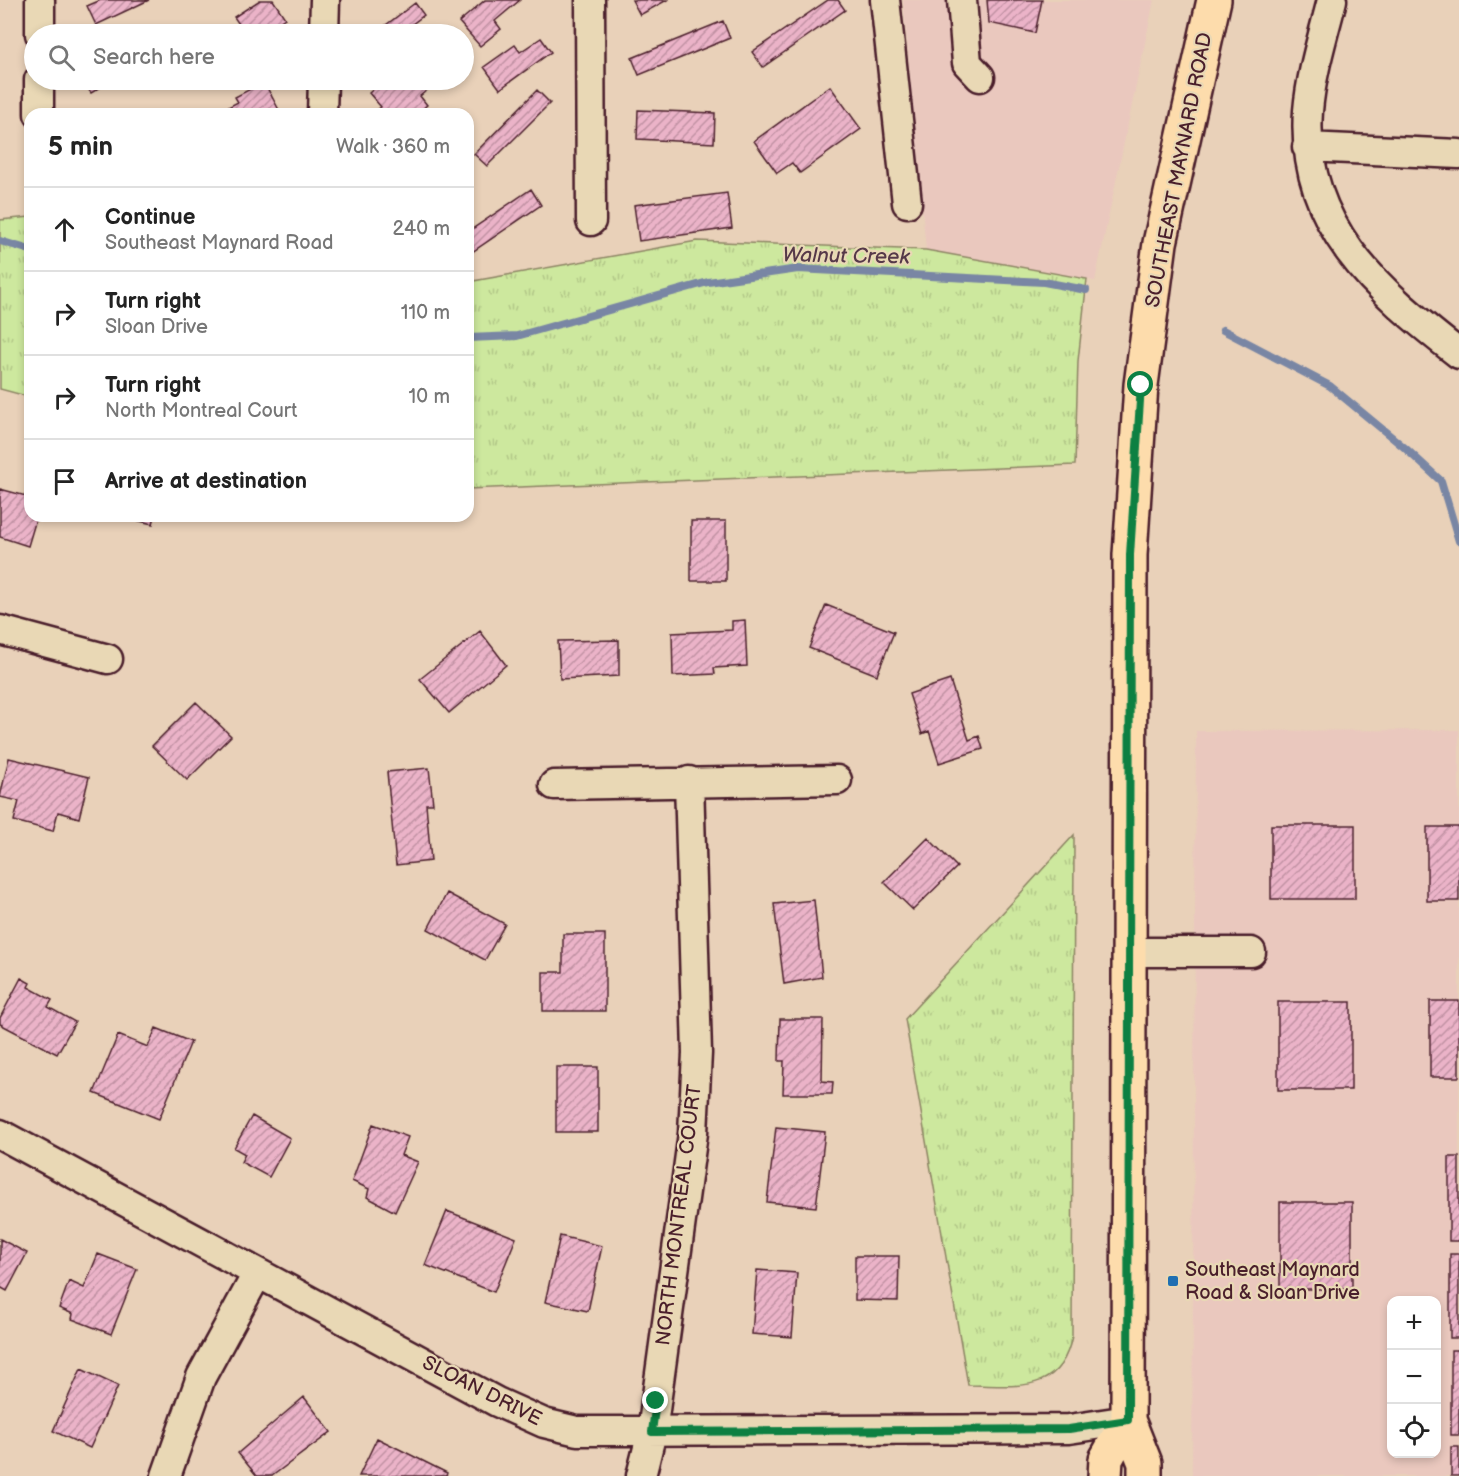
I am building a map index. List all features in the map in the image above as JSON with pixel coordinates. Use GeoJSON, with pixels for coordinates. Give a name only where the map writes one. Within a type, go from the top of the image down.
{"type":"FeatureCollection","features":[{"type":"Feature","properties":{"kind":"main road","name":"SOUTHEAST MAYNARD ROAD"},"geometry":{"type":"LineString","coordinates":[[1145,1476],[1145,1463],[1128,1420],[1130,555],[1141,385],[1160,243],[1214,0]]}},
{"type":"Feature","properties":{"kind":"main road","name":"SOUTHEAST MAYNARD ROAD"},"geometry":{"type":"LineString","coordinates":[[1105,1476],[1106,1459],[1128,1420]]}},
{"type":"Feature","properties":{"kind":"street"},"geometry":{"type":"LineString","coordinates":[[40,0],[40,24]]}},
{"type":"Feature","properties":{"kind":"street"},"geometry":{"type":"LineString","coordinates":[[324,24],[325,0]]}},
{"type":"Feature","properties":{"kind":"street"},"geometry":{"type":"LineString","coordinates":[[590,0],[591,221]]}},
{"type":"Feature","properties":{"kind":"street"},"geometry":{"type":"LineString","coordinates":[[885,0],[907,203]]}},
{"type":"Feature","properties":{"kind":"street"},"geometry":{"type":"LineString","coordinates":[[962,0],[967,63],[980,77]]}},
{"type":"Feature","properties":{"kind":"street"},"geometry":{"type":"LineString","coordinates":[[1332,0],[1314,72],[1308,110],[1308,147],[1312,178],[1323,209],[1340,242],[1361,268],[1404,309],[1459,354]]}},
{"type":"Feature","properties":{"kind":"street"},"geometry":{"type":"LineString","coordinates":[[39,90],[39,108]]}},
{"type":"Feature","properties":{"kind":"street"},"geometry":{"type":"LineString","coordinates":[[322,108],[323,90]]}},
{"type":"Feature","properties":{"kind":"street"},"geometry":{"type":"LineString","coordinates":[[1308,147],[1459,154]]}},
{"type":"Feature","properties":{"kind":"street"},"geometry":{"type":"LineString","coordinates":[[0,630],[108,659]]}},
{"type":"Feature","properties":{"kind":"street"},"geometry":{"type":"LineString","coordinates":[[554,785],[837,780]]}},
{"type":"Feature","properties":{"kind":"street","name":"NORTH MONTREAL COURT"},"geometry":{"type":"LineString","coordinates":[[641,1476],[652,1432],[693,1133],[697,1053],[689,781]]}},
{"type":"Feature","properties":{"kind":"street"},"geometry":{"type":"LineString","coordinates":[[1130,952],[1251,952]]}},
{"type":"Feature","properties":{"kind":"street","name":"SLOAN DRIVE"},"geometry":{"type":"LineString","coordinates":[[0,1134],[497,1402],[544,1423],[577,1431],[652,1432],[1069,1429],[1128,1420]]}},
{"type":"Feature","properties":{"kind":"street"},"geometry":{"type":"LineString","coordinates":[[166,1476],[201,1377],[257,1274]]}},
{"type":"Feature","properties":{"kind":"shaded area"},"geometry":{"type":"Polygon","coordinates":[[[903,0],[1154,0],[1095,281],[926,250],[903,0]]]}},
{"type":"Feature","properties":{"kind":"shaded area"},"geometry":{"type":"Polygon","coordinates":[[[1459,730],[1459,1476],[1192,1476],[1196,731],[1459,730]]]}},
{"type":"Feature","properties":{"kind":"green space"},"geometry":{"type":"Polygon","coordinates":[[[24,218],[24,395],[0,389],[0,220],[24,218]]]}},
{"type":"Feature","properties":{"kind":"green space"},"geometry":{"type":"Polygon","coordinates":[[[697,241],[926,250],[1087,279],[1078,361],[1075,465],[474,489],[474,281],[697,241]]]}},
{"type":"Feature","properties":{"kind":"green space"},"geometry":{"type":"Polygon","coordinates":[[[1074,835],[1072,1336],[1066,1355],[1057,1369],[1046,1378],[1019,1385],[968,1385],[905,1019],[1074,835]]]}},
{"type":"Feature","properties":{"kind":"building"},"geometry":{"type":"Polygon","coordinates":[[[101,0],[149,0],[98,24],[96,24],[87,6],[101,0]]]}},
{"type":"Feature","properties":{"kind":"building"},"geometry":{"type":"Polygon","coordinates":[[[260,0],[273,0],[285,18],[276,24],[239,24],[234,17],[260,0]]]}},
{"type":"Feature","properties":{"kind":"building"},"geometry":{"type":"Polygon","coordinates":[[[485,0],[520,0],[495,21],[501,29],[480,46],[474,39],[474,24],[459,22],[485,0]]]}},
{"type":"Feature","properties":{"kind":"building"},"geometry":{"type":"Polygon","coordinates":[[[632,0],[667,0],[640,15],[632,0]]]}},
{"type":"Feature","properties":{"kind":"building"},"geometry":{"type":"Polygon","coordinates":[[[828,0],[838,0],[845,10],[763,67],[752,52],[828,0]]]}},
{"type":"Feature","properties":{"kind":"building"},"geometry":{"type":"Polygon","coordinates":[[[987,0],[1042,0],[1035,33],[989,23],[987,0]]]}},
{"type":"Feature","properties":{"kind":"building"},"geometry":{"type":"Polygon","coordinates":[[[415,3],[424,15],[412,24],[387,24],[415,3]]]}},
{"type":"Feature","properties":{"kind":"building"},"geometry":{"type":"Polygon","coordinates":[[[723,21],[730,38],[639,75],[632,58],[723,21]]]}},
{"type":"Feature","properties":{"kind":"building"},"geometry":{"type":"Polygon","coordinates":[[[541,38],[551,52],[500,89],[484,67],[515,45],[520,52],[541,38]]]}},
{"type":"Feature","properties":{"kind":"building"},"geometry":{"type":"Polygon","coordinates":[[[830,86],[861,129],[800,173],[792,163],[777,173],[754,141],[830,86]]]}},
{"type":"Feature","properties":{"kind":"building"},"geometry":{"type":"Polygon","coordinates":[[[249,90],[268,90],[278,108],[226,108],[238,102],[235,97],[249,90]]]}},
{"type":"Feature","properties":{"kind":"building"},"geometry":{"type":"Polygon","coordinates":[[[372,90],[427,90],[420,96],[427,105],[424,108],[380,108],[369,93],[372,90]]]}},
{"type":"Feature","properties":{"kind":"building"},"geometry":{"type":"Polygon","coordinates":[[[537,90],[550,103],[487,166],[474,154],[537,90]]]}},
{"type":"Feature","properties":{"kind":"building"},"geometry":{"type":"Polygon","coordinates":[[[638,110],[715,113],[714,143],[637,139],[638,110]]]}},
{"type":"Feature","properties":{"kind":"building"},"geometry":{"type":"Polygon","coordinates":[[[531,189],[541,205],[474,251],[474,228],[531,189]]]}},
{"type":"Feature","properties":{"kind":"building"},"geometry":{"type":"Polygon","coordinates":[[[727,193],[732,228],[639,241],[634,205],[727,193]]]}},
{"type":"Feature","properties":{"kind":"building"},"geometry":{"type":"Polygon","coordinates":[[[0,489],[24,495],[24,522],[35,522],[28,546],[0,537],[0,489]]]}},
{"type":"Feature","properties":{"kind":"building"},"geometry":{"type":"Polygon","coordinates":[[[691,521],[726,521],[726,581],[691,581],[691,521]]]}},
{"type":"Feature","properties":{"kind":"building"},"geometry":{"type":"Polygon","coordinates":[[[826,605],[894,632],[877,675],[809,648],[826,605]]]}},
{"type":"Feature","properties":{"kind":"building"},"geometry":{"type":"Polygon","coordinates":[[[745,620],[747,666],[714,668],[715,674],[673,676],[672,633],[732,630],[732,621],[745,620]]]}},
{"type":"Feature","properties":{"kind":"building"},"geometry":{"type":"Polygon","coordinates":[[[480,631],[506,665],[449,713],[420,679],[480,631]]]}},
{"type":"Feature","properties":{"kind":"building"},"geometry":{"type":"Polygon","coordinates":[[[619,640],[619,676],[560,679],[558,641],[619,640]]]}},
{"type":"Feature","properties":{"kind":"building"},"geometry":{"type":"Polygon","coordinates":[[[950,680],[969,740],[979,736],[983,749],[939,763],[929,731],[922,734],[909,694],[950,680]]]}},
{"type":"Feature","properties":{"kind":"building"},"geometry":{"type":"Polygon","coordinates":[[[196,702],[231,736],[187,780],[152,746],[196,702]]]}},
{"type":"Feature","properties":{"kind":"building"},"geometry":{"type":"Polygon","coordinates":[[[9,758],[89,777],[79,818],[58,812],[53,831],[14,821],[19,801],[0,797],[9,758]]]}},
{"type":"Feature","properties":{"kind":"building"},"geometry":{"type":"Polygon","coordinates":[[[429,768],[433,804],[426,804],[431,861],[396,865],[387,772],[429,768]]]}},
{"type":"Feature","properties":{"kind":"building"},"geometry":{"type":"Polygon","coordinates":[[[1271,825],[1355,825],[1355,899],[1271,899],[1271,825]]]}},
{"type":"Feature","properties":{"kind":"building"},"geometry":{"type":"Polygon","coordinates":[[[1427,827],[1459,827],[1459,901],[1427,901],[1427,827]]]}},
{"type":"Feature","properties":{"kind":"building"},"geometry":{"type":"Polygon","coordinates":[[[928,838],[957,867],[913,910],[884,882],[928,838]]]}},
{"type":"Feature","properties":{"kind":"building"},"geometry":{"type":"Polygon","coordinates":[[[447,893],[505,924],[485,960],[428,929],[447,893]]]}},
{"type":"Feature","properties":{"kind":"building"},"geometry":{"type":"Polygon","coordinates":[[[814,900],[822,977],[784,984],[774,904],[814,900]]]}},
{"type":"Feature","properties":{"kind":"building"},"geometry":{"type":"Polygon","coordinates":[[[563,934],[605,934],[605,1011],[543,1011],[543,972],[563,972],[563,934]]]}},
{"type":"Feature","properties":{"kind":"building"},"geometry":{"type":"Polygon","coordinates":[[[21,978],[30,983],[28,987],[52,1000],[48,1007],[75,1022],[57,1054],[0,1024],[0,1018],[21,978]]]}},
{"type":"Feature","properties":{"kind":"building"},"geometry":{"type":"Polygon","coordinates":[[[1430,1001],[1459,1001],[1459,1077],[1430,1077],[1430,1001]]]}},
{"type":"Feature","properties":{"kind":"building"},"geometry":{"type":"Polygon","coordinates":[[[1278,1002],[1351,1002],[1351,1090],[1278,1090],[1278,1002]]]}},
{"type":"Feature","properties":{"kind":"building"},"geometry":{"type":"Polygon","coordinates":[[[780,1019],[823,1019],[822,1081],[833,1082],[832,1094],[783,1094],[784,1061],[779,1061],[780,1019]]]}},
{"type":"Feature","properties":{"kind":"building"},"geometry":{"type":"Polygon","coordinates":[[[156,1028],[191,1042],[159,1119],[94,1093],[118,1035],[148,1047],[156,1028]]]}},
{"type":"Feature","properties":{"kind":"building"},"geometry":{"type":"Polygon","coordinates":[[[556,1067],[598,1067],[598,1132],[556,1132],[556,1067]]]}},
{"type":"Feature","properties":{"kind":"building"},"geometry":{"type":"Polygon","coordinates":[[[252,1116],[290,1138],[269,1177],[241,1162],[245,1154],[234,1148],[252,1116]]]}},
{"type":"Feature","properties":{"kind":"building"},"geometry":{"type":"Polygon","coordinates":[[[373,1124],[408,1137],[401,1155],[418,1162],[395,1212],[367,1197],[369,1189],[352,1181],[373,1124]]]}},
{"type":"Feature","properties":{"kind":"building"},"geometry":{"type":"Polygon","coordinates":[[[776,1127],[825,1132],[816,1207],[767,1202],[776,1127]]]}},
{"type":"Feature","properties":{"kind":"building"},"geometry":{"type":"Polygon","coordinates":[[[1449,1157],[1459,1157],[1459,1241],[1449,1241],[1449,1157]]]}},
{"type":"Feature","properties":{"kind":"building"},"geometry":{"type":"Polygon","coordinates":[[[1280,1202],[1352,1202],[1352,1289],[1280,1289],[1280,1202]]]}},
{"type":"Feature","properties":{"kind":"building"},"geometry":{"type":"Polygon","coordinates":[[[447,1211],[516,1238],[494,1292],[425,1265],[447,1211]]]}},
{"type":"Feature","properties":{"kind":"building"},"geometry":{"type":"Polygon","coordinates":[[[560,1236],[602,1246],[588,1311],[545,1302],[560,1236]]]}},
{"type":"Feature","properties":{"kind":"building"},"geometry":{"type":"Polygon","coordinates":[[[0,1239],[27,1253],[7,1291],[0,1287],[0,1239]]]}},
{"type":"Feature","properties":{"kind":"building"},"geometry":{"type":"Polygon","coordinates":[[[98,1254],[137,1269],[111,1334],[72,1319],[73,1314],[59,1308],[69,1281],[84,1288],[98,1254]]]}},
{"type":"Feature","properties":{"kind":"building"},"geometry":{"type":"Polygon","coordinates":[[[1450,1254],[1459,1254],[1459,1338],[1450,1338],[1450,1254]]]}},
{"type":"Feature","properties":{"kind":"building"},"geometry":{"type":"Polygon","coordinates":[[[855,1256],[899,1256],[898,1301],[855,1300],[855,1256]]]}},
{"type":"Feature","properties":{"kind":"building"},"geometry":{"type":"Polygon","coordinates":[[[757,1270],[797,1273],[792,1337],[752,1334],[757,1270]]]}},
{"type":"Feature","properties":{"kind":"building"},"geometry":{"type":"Polygon","coordinates":[[[1451,1350],[1459,1350],[1459,1435],[1451,1435],[1451,1350]]]}},
{"type":"Feature","properties":{"kind":"building"},"geometry":{"type":"Polygon","coordinates":[[[81,1369],[118,1386],[90,1448],[53,1431],[81,1369]]]}},
{"type":"Feature","properties":{"kind":"building"},"geometry":{"type":"Polygon","coordinates":[[[304,1397],[331,1432],[272,1476],[257,1476],[238,1453],[304,1397]]]}},
{"type":"Feature","properties":{"kind":"building"},"geometry":{"type":"Polygon","coordinates":[[[377,1438],[447,1473],[446,1476],[359,1476],[377,1438]]]}},
{"type":"Feature","properties":{"kind":"building"},"geometry":{"type":"Polygon","coordinates":[[[1451,1447],[1459,1447],[1459,1476],[1451,1476],[1451,1447]]]}},
{"type":"Feature","properties":{"kind":"waterway","name":"Walnut Creek"},"geometry":{"type":"LineString","coordinates":[[0,241],[24,248]]}},
{"type":"Feature","properties":{"kind":"waterway","name":"Walnut Creek"},"geometry":{"type":"LineString","coordinates":[[474,338],[517,336],[708,282],[798,269],[1044,282],[1086,290]]}},
{"type":"Feature","properties":{"kind":"waterway","name":"Walnut Creek"},"geometry":{"type":"LineString","coordinates":[[1223,330],[1330,386],[1405,448],[1441,481],[1459,541]]}},
{"type":"Feature","properties":{"kind":"place","name":"Southeast Maynard Road & Sloan Drive"},"geometry":{"type":"Point","coordinates":[1173,1281]}},
{"type":"Feature","properties":{"kind":"route"},"geometry":{"type":"LineString","coordinates":[[656,1401],[652,1432],[1069,1429],[1128,1420],[1130,555],[1141,385]]}}]}
